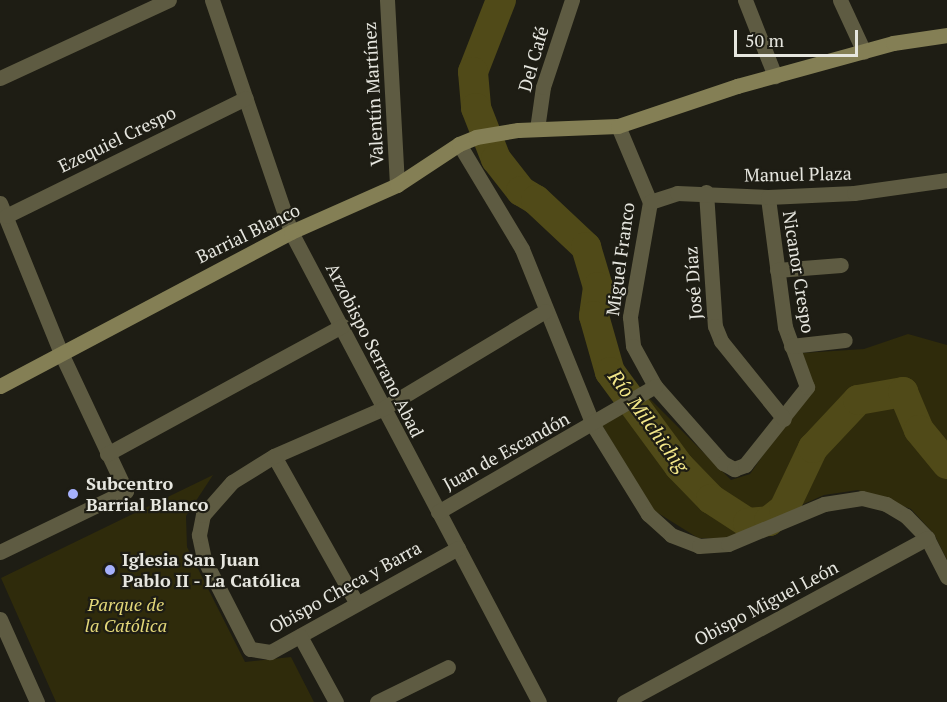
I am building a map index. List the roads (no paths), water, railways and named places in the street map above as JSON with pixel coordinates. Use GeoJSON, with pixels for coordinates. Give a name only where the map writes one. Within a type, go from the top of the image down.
{"type":"FeatureCollection","features":[{"type":"Feature","properties":{"kind":"street"},"geometry":{"type":"LineString","coordinates":[[0,78],[169,0]]}},
{"type":"Feature","properties":{"kind":"street","name":"Arzobispo Serrano Abad"},"geometry":{"type":"LineString","coordinates":[[212,0],[291,232],[342,326],[382,409],[539,702]]}},
{"type":"Feature","properties":{"kind":"street","name":"Valentín Martínez"},"geometry":{"type":"LineString","coordinates":[[387,0],[397,185]]}},
{"type":"Feature","properties":{"kind":"street","name":"Del Café"},"geometry":{"type":"LineString","coordinates":[[537,129],[543,87],[572,0]]}},
{"type":"Feature","properties":{"kind":"street"},"geometry":{"type":"LineString","coordinates":[[745,0],[775,76]]}},
{"type":"Feature","properties":{"kind":"street"},"geometry":{"type":"LineString","coordinates":[[840,0],[864,52]]}},
{"type":"Feature","properties":{"kind":"street","name":"Barrial Blanco"},"geometry":{"type":"LineString","coordinates":[[0,386],[60,351],[291,232],[397,185],[459,144],[476,137],[518,130],[618,126],[775,76],[864,52],[947,35]]}},
{"type":"Feature","properties":{"kind":"street","name":"Ezequiel Crespo"},"geometry":{"type":"LineString","coordinates":[[3,210],[246,98]]}},
{"type":"Feature","properties":{"kind":"street","name":"Miguel Franco"},"geometry":{"type":"LineString","coordinates":[[618,126],[650,202],[629,332],[649,389],[723,463],[734,469],[745,465],[784,419],[807,387]]}},
{"type":"Feature","properties":{"kind":"street"},"geometry":{"type":"LineString","coordinates":[[459,144],[517,239],[544,311],[593,425],[648,514],[671,535],[699,546],[728,544],[824,504],[862,498],[886,504],[906,516],[927,538],[947,577]]}},
{"type":"Feature","properties":{"kind":"street","name":"Manuel Plaza"},"geometry":{"type":"LineString","coordinates":[[650,202],[677,193],[706,192],[768,197],[854,193],[947,180]]}},
{"type":"Feature","properties":{"kind":"street","name":"José Díaz"},"geometry":{"type":"LineString","coordinates":[[706,192],[716,326],[721,341],[784,419]]}},
{"type":"Feature","properties":{"kind":"street","name":"Nicanor Crespo"},"geometry":{"type":"LineString","coordinates":[[768,197],[777,270],[791,346],[807,387]]}},
{"type":"Feature","properties":{"kind":"street"},"geometry":{"type":"LineString","coordinates":[[0,552],[123,495],[125,485],[107,454],[60,351],[3,210]]}},
{"type":"Feature","properties":{"kind":"street"},"geometry":{"type":"LineString","coordinates":[[777,270],[841,265]]}},
{"type":"Feature","properties":{"kind":"street"},"geometry":{"type":"LineString","coordinates":[[356,602],[274,456],[382,409],[544,311]]}},
{"type":"Feature","properties":{"kind":"street"},"geometry":{"type":"LineString","coordinates":[[107,454],[342,326]]}},
{"type":"Feature","properties":{"kind":"street"},"geometry":{"type":"LineString","coordinates":[[791,346],[845,340]]}},
{"type":"Feature","properties":{"kind":"street","name":"Juan de Escandón"},"geometry":{"type":"LineString","coordinates":[[438,512],[593,425],[649,389]]}},
{"type":"Feature","properties":{"kind":"street","name":"Obispo Checa y Barra"},"geometry":{"type":"LineString","coordinates":[[274,456],[213,499],[203,515],[199,536],[204,559],[250,649],[270,651],[458,548]]}},
{"type":"Feature","properties":{"kind":"street","name":"Obispo Miguel León"},"geometry":{"type":"LineString","coordinates":[[624,702],[927,538]]}},
{"type":"Feature","properties":{"kind":"street"},"geometry":{"type":"LineString","coordinates":[[0,619],[37,702]]}},
{"type":"Feature","properties":{"kind":"street"},"geometry":{"type":"LineString","coordinates":[[300,636],[336,702]]}},
{"type":"Feature","properties":{"kind":"street"},"geometry":{"type":"LineString","coordinates":[[377,702],[448,667]]}},
{"type":"Feature","properties":{"kind":"waterway","name":"Río Milchichig"},"geometry":{"type":"LineString","coordinates":[[501,0],[473,72],[476,108],[496,159],[521,191],[536,200],[586,247],[598,287],[594,316],[610,372],[679,466],[711,499],[748,523],[769,521],[784,509],[813,448],[858,400],[903,392],[919,430],[947,464]]}},
{"type":"Feature","properties":{"kind":"place","name":"Subcentro Barrial Blanco"},"geometry":{"type":"Point","coordinates":[73,494]}},
{"type":"Feature","properties":{"kind":"place","name":"Iglesia San Juan Pablo II - La Católica"},"geometry":{"type":"Point","coordinates":[110,570]}},
{"type":"Feature","properties":{"kind":"park label","name":"Parque de la Católica"},"geometry":{"type":"Point","coordinates":[126,615]}}]}
